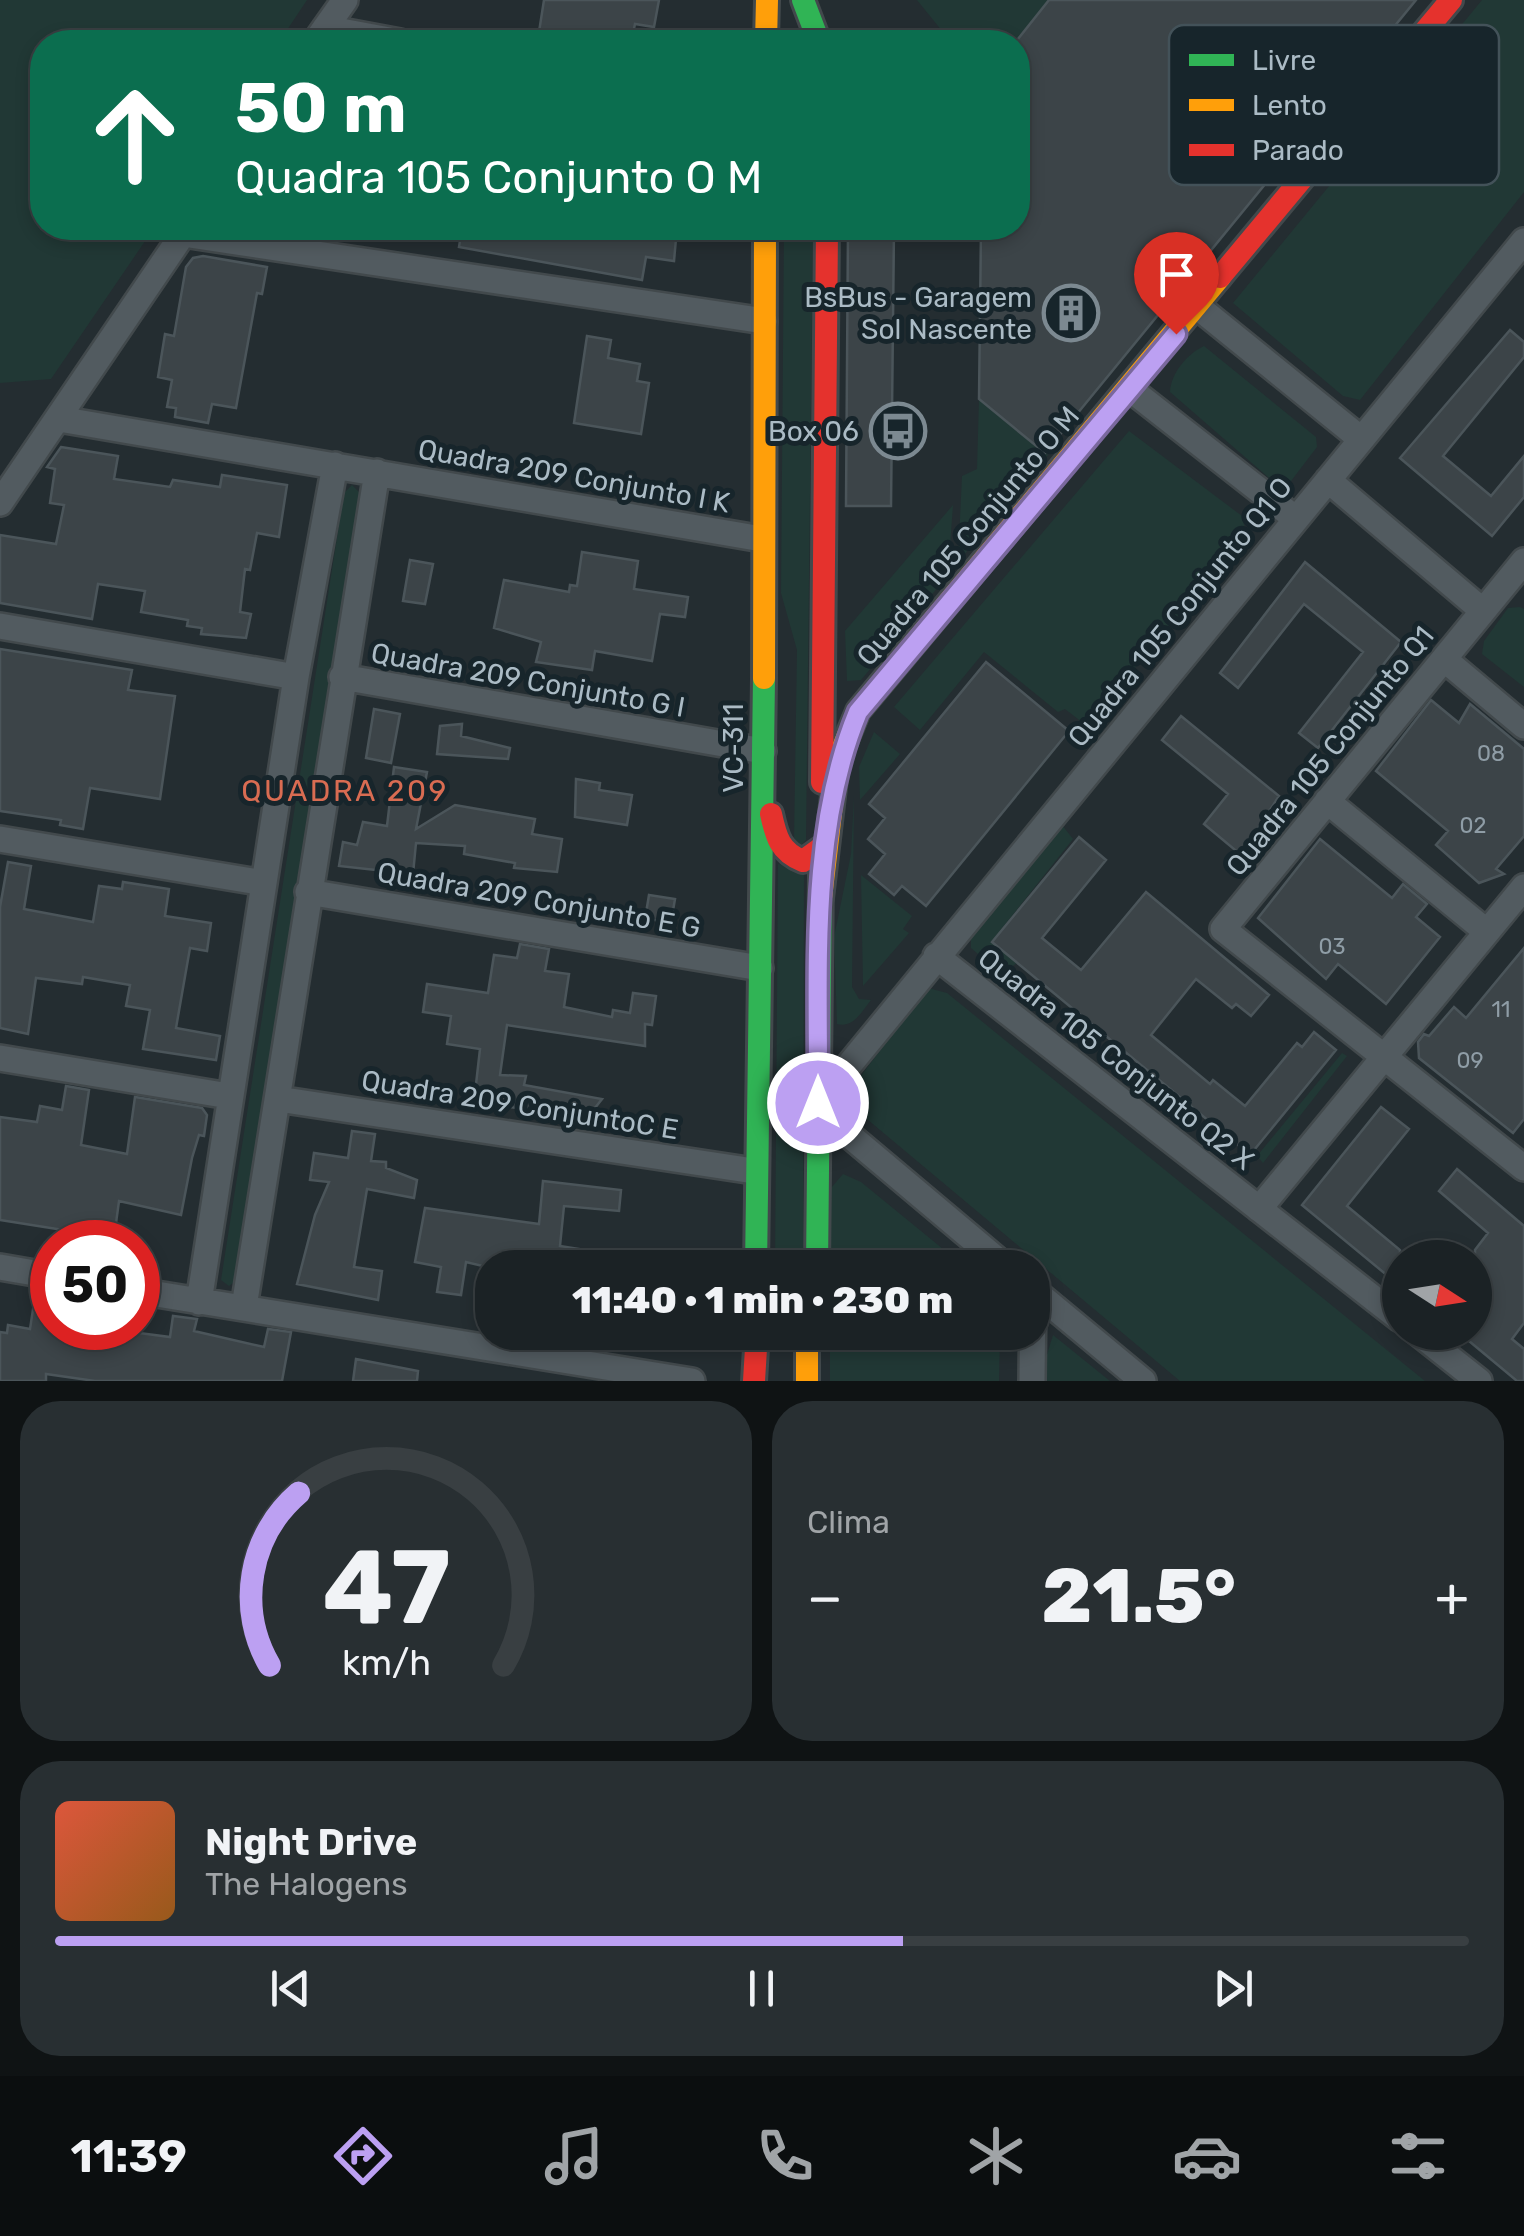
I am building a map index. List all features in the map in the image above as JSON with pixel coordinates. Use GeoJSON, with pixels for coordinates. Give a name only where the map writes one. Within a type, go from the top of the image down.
{"type":"FeatureCollection","features":[{"type":"Feature","properties":{"kind":"main road"},"geometry":{"type":"LineString","coordinates":[[766,21],[782,0]]}},
{"type":"Feature","properties":{"kind":"main road"},"geometry":{"type":"LineString","coordinates":[[803,0],[814,30]]}},
{"type":"Feature","properties":{"kind":"main road"},"geometry":{"type":"LineString","coordinates":[[829,0],[829,30]]}},
{"type":"Feature","properties":{"kind":"main road","name":"Quadra 105 Conjunto O M"},"geometry":{"type":"LineString","coordinates":[[1430,25],[1451,0]]}},
{"type":"Feature","properties":{"kind":"main road","name":"Quadra 105 Conjunto O M"},"geometry":{"type":"LineString","coordinates":[[820,898],[838,762],[858,712],[1299,185]]}},
{"type":"Feature","properties":{"kind":"main road","name":"VC-311"},"geometry":{"type":"LineString","coordinates":[[756,1250],[754,1171],[764,779],[765,240]]}},
{"type":"Feature","properties":{"kind":"main road"},"geometry":{"type":"LineString","coordinates":[[817,1250],[827,240]]}},
{"type":"Feature","properties":{"kind":"main road"},"geometry":{"type":"LineString","coordinates":[[764,779],[777,846],[789,857],[803,861],[821,848]]}},
{"type":"Feature","properties":{"kind":"main road"},"geometry":{"type":"LineString","coordinates":[[754,1381],[755,1350]]}},
{"type":"Feature","properties":{"kind":"main road"},"geometry":{"type":"LineString","coordinates":[[807,1350],[807,1381]]}},
{"type":"Feature","properties":{"kind":"main road"},"geometry":{"type":"LineString","coordinates":[[816,1350],[816,1381]]}},
{"type":"Feature","properties":{"kind":"street"},"geometry":{"type":"LineString","coordinates":[[324,30],[345,0]]}},
{"type":"Feature","properties":{"kind":"street"},"geometry":{"type":"LineString","coordinates":[[0,502],[179,240]]}},
{"type":"Feature","properties":{"kind":"street"},"geometry":{"type":"LineString","coordinates":[[243,240],[764,321]]}},
{"type":"Feature","properties":{"kind":"street","name":"Quadra 105 Conjunto Q1 O"},"geometry":{"type":"LineString","coordinates":[[818,1106],[871,1035],[1524,242]]}},
{"type":"Feature","properties":{"kind":"street"},"geometry":{"type":"LineString","coordinates":[[1198,307],[1362,439]]}},
{"type":"Feature","properties":{"kind":"street"},"geometry":{"type":"LineString","coordinates":[[1130,389],[1296,518]]}},
{"type":"Feature","properties":{"kind":"street","name":"Quadra 209 Conjunto I K"},"geometry":{"type":"LineString","coordinates":[[59,418],[762,539]]}},
{"type":"Feature","properties":{"kind":"street"},"geometry":{"type":"LineString","coordinates":[[199,1302],[296,677],[335,465]]}},
{"type":"Feature","properties":{"kind":"street"},"geometry":{"type":"LineString","coordinates":[[244,1308],[376,472]]}},
{"type":"Feature","properties":{"kind":"street"},"geometry":{"type":"LineString","coordinates":[[1328,480],[1483,611]]}},
{"type":"Feature","properties":{"kind":"street","name":"Quadra 105 Conjunto Q1"},"geometry":{"type":"LineString","coordinates":[[1384,1057],[1222,929],[1521,570]]}},
{"type":"Feature","properties":{"kind":"street"},"geometry":{"type":"LineString","coordinates":[[0,626],[296,677]]}},
{"type":"Feature","properties":{"kind":"street"},"geometry":{"type":"LineString","coordinates":[[1444,659],[1524,726]]}},
{"type":"Feature","properties":{"kind":"street","name":"Quadra 209 Conjunto G I"},"geometry":{"type":"LineString","coordinates":[[342,677],[763,751]]}},
{"type":"Feature","properties":{"kind":"street"},"geometry":{"type":"LineString","coordinates":[[823,685],[838,708],[858,712]]}},
{"type":"Feature","properties":{"kind":"street"},"geometry":{"type":"LineString","coordinates":[[1327,801],[1487,932]]}},
{"type":"Feature","properties":{"kind":"street"},"geometry":{"type":"LineString","coordinates":[[0,839],[264,883]]}},
{"type":"Feature","properties":{"kind":"street"},"geometry":{"type":"LineString","coordinates":[[1259,1208],[1524,886]]}},
{"type":"Feature","properties":{"kind":"street","name":"Quadra 209 Conjunto E G"},"geometry":{"type":"LineString","coordinates":[[308,892],[760,968]]}},
{"type":"Feature","properties":{"kind":"street","name":"Quadra 105 Conjunto Q2 X"},"geometry":{"type":"LineString","coordinates":[[936,956],[1382,1305]]}},
{"type":"Feature","properties":{"kind":"street"},"geometry":{"type":"LineString","coordinates":[[819,1030],[834,1042],[871,1035]]}},
{"type":"Feature","properties":{"kind":"street"},"geometry":{"type":"LineString","coordinates":[[1384,1057],[1524,1168]]}},
{"type":"Feature","properties":{"kind":"street"},"geometry":{"type":"LineString","coordinates":[[0,1058],[228,1096]]}},
{"type":"Feature","properties":{"kind":"street","name":"Quadra 209 ConjuntoC E"},"geometry":{"type":"LineString","coordinates":[[278,1100],[754,1171]]}},
{"type":"Feature","properties":{"kind":"street"},"geometry":{"type":"LineString","coordinates":[[818,1106],[986,1250]]}},
{"type":"Feature","properties":{"kind":"street"},"geometry":{"type":"LineString","coordinates":[[0,1267],[30,1272]]}},
{"type":"Feature","properties":{"kind":"street"},"geometry":{"type":"LineString","coordinates":[[160,1295],[647,1377],[692,1381]]}},
{"type":"Feature","properties":{"kind":"street"},"geometry":{"type":"LineString","coordinates":[[1050,1304],[1143,1381]]}},
{"type":"Feature","properties":{"kind":"street"},"geometry":{"type":"LineString","coordinates":[[1032,1350],[1032,1381]]}},
{"type":"Feature","properties":{"kind":"street"},"geometry":{"type":"LineString","coordinates":[[1440,1350],[1479,1381]]}},
{"type":"Feature","properties":{"kind":"green space"},"geometry":{"type":"Polygon","coordinates":[[[0,0],[307,0],[287,30],[30,30],[30,240],[146,240],[51,379],[0,383],[0,0]]]}},
{"type":"Feature","properties":{"kind":"green space"},"geometry":{"type":"Polygon","coordinates":[[[917,0],[1049,0],[1025,30],[941,30],[917,0]]]}},
{"type":"Feature","properties":{"kind":"green space"},"geometry":{"type":"Polygon","coordinates":[[[1482,0],[1524,0],[1524,192],[1360,400],[1343,396],[1233,303],[1330,185],[1499,185],[1499,25],[1461,25],[1482,0]]]}},
{"type":"Feature","properties":{"kind":"green space"},"geometry":{"type":"Polygon","coordinates":[[[784,240],[813,240],[806,840],[800,846],[794,841],[797,650],[781,593],[784,240]]]}},
{"type":"Feature","properties":{"kind":"green space"},"geometry":{"type":"Polygon","coordinates":[[[1204,346],[1316,437],[1317,447],[1288,485],[1276,484],[1170,392],[1181,365],[1204,346]]]}},
{"type":"Feature","properties":{"kind":"green space"},"geometry":{"type":"Polygon","coordinates":[[[979,399],[1048,455],[958,562],[962,476],[977,469],[979,399]]]}},
{"type":"Feature","properties":{"kind":"green space"},"geometry":{"type":"Polygon","coordinates":[[[1129,431],[1242,516],[1246,533],[1087,726],[1065,709],[1058,712],[984,652],[920,730],[894,707],[1129,431]]]}},
{"type":"Feature","properties":{"kind":"green space"},"geometry":{"type":"Polygon","coordinates":[[[352,485],[362,495],[239,1278],[229,1286],[221,1280],[341,512],[345,492],[352,485]]]}},
{"type":"Feature","properties":{"kind":"green space"},"geometry":{"type":"Polygon","coordinates":[[[953,505],[948,575],[861,680],[847,681],[845,631],[953,505]]]}},
{"type":"Feature","properties":{"kind":"green space"},"geometry":{"type":"Polygon","coordinates":[[[1508,608],[1524,609],[1524,687],[1482,654],[1484,641],[1508,608]]]}},
{"type":"Feature","properties":{"kind":"green space"},"geometry":{"type":"Polygon","coordinates":[[[874,732],[900,754],[860,800],[859,767],[874,732]]]}},
{"type":"Feature","properties":{"kind":"green space"},"geometry":{"type":"Polygon","coordinates":[[[854,796],[852,987],[859,999],[871,1000],[857,1018],[843,1025],[837,1024],[834,937],[851,854],[854,796]]]}},
{"type":"Feature","properties":{"kind":"green space"},"geometry":{"type":"Polygon","coordinates":[[[1062,825],[1073,839],[992,941],[1017,963],[1001,974],[971,948],[971,939],[1062,825]]]}},
{"type":"Feature","properties":{"kind":"green space"},"geometry":{"type":"Polygon","coordinates":[[[778,864],[804,869],[803,1250],[775,1250],[778,864]]]}},
{"type":"Feature","properties":{"kind":"green space"},"geometry":{"type":"Polygon","coordinates":[[[861,875],[912,916],[903,929],[909,933],[863,986],[861,875]]]}},
{"type":"Feature","properties":{"kind":"green space"},"geometry":{"type":"Polygon","coordinates":[[[928,988],[947,993],[1382,1346],[1382,1350],[1425,1381],[1180,1381],[1050,1272],[1050,1250],[1023,1250],[843,1099],[928,988]]]}},
{"type":"Feature","properties":{"kind":"green space"},"geometry":{"type":"Polygon","coordinates":[[[1342,1053],[1347,1056],[1263,1163],[1257,1156],[1342,1053]]]}},
{"type":"Feature","properties":{"kind":"green space"},"geometry":{"type":"Polygon","coordinates":[[[843,1174],[861,1182],[944,1250],[830,1250],[831,1188],[843,1174]]]}},
{"type":"Feature","properties":{"kind":"green space"},"geometry":{"type":"Polygon","coordinates":[[[1053,1335],[1110,1381],[1047,1381],[1045,1361],[1053,1335]]]}},
{"type":"Feature","properties":{"kind":"green space"},"geometry":{"type":"Polygon","coordinates":[[[830,1350],[1000,1350],[999,1381],[830,1381],[830,1350]]]}},
{"type":"Feature","properties":{"kind":"building"},"geometry":{"type":"Polygon","coordinates":[[[544,0],[659,0],[654,27],[635,24],[634,30],[539,30],[544,0]]]}},
{"type":"Feature","properties":{"kind":"building","name":"BsBus - Garagem Sol Nascente"},"geometry":{"type":"Polygon","coordinates":[[[1049,0],[1416,0],[1396,25],[1169,25],[1169,185],[1264,185],[1045,453],[979,399],[981,240],[1030,240],[1030,30],[1025,30],[1049,0]]]}},
{"type":"Feature","properties":{"kind":"building"},"geometry":{"type":"Polygon","coordinates":[[[460,240],[676,240],[674,261],[646,257],[642,280],[459,247],[460,240]]]}},
{"type":"Feature","properties":{"kind":"building"},"geometry":{"type":"Polygon","coordinates":[[[848,240],[894,240],[891,506],[846,506],[848,240]]]}},
{"type":"Feature","properties":{"kind":"building"},"geometry":{"type":"Polygon","coordinates":[[[203,256],[267,267],[262,294],[257,293],[236,408],[212,404],[208,423],[175,417],[176,408],[167,407],[172,380],[158,377],[165,334],[174,336],[186,267],[193,258],[203,256]]]}},
{"type":"Feature","properties":{"kind":"building"},"geometry":{"type":"Polygon","coordinates":[[[1510,330],[1524,342],[1524,357],[1443,456],[1491,496],[1524,456],[1524,497],[1492,536],[1400,458],[1510,330]]]}},
{"type":"Feature","properties":{"kind":"building"},"geometry":{"type":"Polygon","coordinates":[[[587,336],[611,340],[608,358],[640,364],[637,381],[649,383],[641,434],[574,423],[587,336]]]}},
{"type":"Feature","properties":{"kind":"building"},"geometry":{"type":"Polygon","coordinates":[[[61,447],[118,456],[114,479],[170,487],[173,480],[220,487],[222,475],[287,485],[279,537],[257,533],[250,570],[245,569],[240,612],[251,614],[246,638],[201,634],[202,628],[187,626],[188,620],[141,612],[145,591],[98,584],[92,619],[0,603],[0,535],[56,544],[64,505],[50,503],[55,469],[47,467],[61,447]]]}},
{"type":"Feature","properties":{"kind":"building"},"geometry":{"type":"Polygon","coordinates":[[[582,552],[638,561],[634,589],[688,597],[685,617],[660,614],[652,661],[595,651],[592,670],[536,662],[541,642],[494,628],[504,580],[569,592],[570,585],[577,586],[582,552]]]}},
{"type":"Feature","properties":{"kind":"building"},"geometry":{"type":"Polygon","coordinates":[[[410,560],[433,564],[425,604],[403,601],[410,560]]]}},
{"type":"Feature","properties":{"kind":"building"},"geometry":{"type":"Polygon","coordinates":[[[1305,562],[1401,642],[1318,748],[1299,733],[1363,652],[1304,604],[1238,688],[1220,673],[1305,562]]]}},
{"type":"Feature","properties":{"kind":"building"},"geometry":{"type":"Polygon","coordinates":[[[0,649],[132,670],[128,690],[175,696],[160,799],[90,788],[83,829],[60,825],[61,820],[0,811],[0,649]]]}},
{"type":"Feature","properties":{"kind":"building"},"geometry":{"type":"Polygon","coordinates":[[[986,662],[1069,731],[926,906],[902,886],[894,895],[869,874],[885,854],[868,839],[885,818],[869,804],[986,662]]]}},
{"type":"Feature","properties":{"kind":"building"},"geometry":{"type":"Polygon","coordinates":[[[1431,700],[1459,723],[1470,704],[1524,749],[1524,836],[1496,869],[1504,874],[1479,883],[1436,845],[1448,831],[1376,771],[1431,700]]]}},
{"type":"Feature","properties":{"kind":"building"},"geometry":{"type":"Polygon","coordinates":[[[374,709],[400,714],[391,763],[366,758],[374,709]]]}},
{"type":"Feature","properties":{"kind":"building"},"geometry":{"type":"Polygon","coordinates":[[[1181,716],[1279,796],[1241,855],[1204,824],[1228,794],[1162,740],[1181,716]]]}},
{"type":"Feature","properties":{"kind":"building"},"geometry":{"type":"Polygon","coordinates":[[[462,724],[461,736],[510,748],[508,759],[437,754],[440,726],[462,724]]]}},
{"type":"Feature","properties":{"kind":"building"},"geometry":{"type":"Polygon","coordinates":[[[394,767],[427,772],[416,829],[455,805],[535,819],[532,834],[562,839],[557,872],[514,868],[515,863],[464,854],[465,846],[416,843],[413,874],[339,866],[343,842],[357,845],[363,822],[387,826],[394,767]]]}},
{"type":"Feature","properties":{"kind":"building"},"geometry":{"type":"Polygon","coordinates":[[[576,779],[600,783],[599,790],[632,795],[627,825],[575,817],[576,779]]]}},
{"type":"Feature","properties":{"kind":"building"},"geometry":{"type":"Polygon","coordinates":[[[1079,837],[1106,860],[1042,938],[1081,970],[1146,892],[1269,995],[1251,1016],[1236,1004],[1232,1008],[1196,979],[1151,1035],[1210,1084],[1213,1080],[1245,1106],[1297,1043],[1302,1047],[1314,1032],[1336,1050],[1250,1155],[992,942],[1079,837]]]}},
{"type":"Feature","properties":{"kind":"building"},"geometry":{"type":"Polygon","coordinates":[[[1320,839],[1392,898],[1403,884],[1427,904],[1416,917],[1440,937],[1386,1004],[1338,964],[1326,979],[1258,918],[1320,839]]]}},
{"type":"Feature","properties":{"kind":"building"},"geometry":{"type":"Polygon","coordinates":[[[8,862],[31,866],[24,909],[93,922],[99,886],[122,889],[123,882],[169,889],[165,916],[211,923],[207,951],[190,948],[176,1028],[220,1036],[216,1060],[143,1049],[150,1010],[126,1006],[130,985],[83,977],[82,984],[36,978],[28,1034],[0,1028],[0,907],[8,862]]]}},
{"type":"Feature","properties":{"kind":"building"},"geometry":{"type":"Polygon","coordinates":[[[649,895],[675,899],[671,922],[645,919],[649,895]]]}},
{"type":"Feature","properties":{"kind":"building"},"geometry":{"type":"Polygon","coordinates":[[[520,944],[549,949],[545,971],[569,974],[564,1007],[612,1017],[613,1010],[630,1013],[633,993],[656,996],[652,1025],[645,1024],[645,1046],[507,1025],[500,1075],[526,1076],[524,1085],[602,1099],[587,1118],[474,1102],[480,1049],[447,1044],[451,1016],[423,1012],[427,984],[488,993],[494,955],[517,958],[520,944]]]}},
{"type":"Feature","properties":{"kind":"building"},"geometry":{"type":"Polygon","coordinates":[[[1524,948],[1524,1119],[1513,1133],[1419,1058],[1418,1042],[1424,1034],[1429,1036],[1454,1007],[1466,1018],[1524,948]]]}},
{"type":"Feature","properties":{"kind":"building"},"geometry":{"type":"Polygon","coordinates":[[[66,1086],[89,1090],[81,1145],[127,1154],[135,1097],[202,1108],[207,1115],[204,1136],[199,1135],[192,1158],[181,1215],[119,1201],[116,1220],[30,1220],[30,1225],[0,1220],[0,1117],[37,1122],[40,1106],[62,1110],[66,1086]]]}},
{"type":"Feature","properties":{"kind":"building"},"geometry":{"type":"Polygon","coordinates":[[[1381,1107],[1409,1129],[1347,1206],[1388,1240],[1382,1240],[1382,1271],[1302,1205],[1381,1107]]]}},
{"type":"Feature","properties":{"kind":"building"},"geometry":{"type":"Polygon","coordinates":[[[352,1131],[375,1134],[371,1161],[386,1162],[386,1168],[417,1180],[414,1198],[367,1189],[354,1267],[382,1271],[378,1300],[297,1284],[315,1215],[329,1182],[310,1180],[314,1153],[348,1158],[352,1131]]]}},
{"type":"Feature","properties":{"kind":"building"},"geometry":{"type":"Polygon","coordinates":[[[1457,1169],[1524,1226],[1524,1323],[1512,1339],[1524,1349],[1524,1381],[1517,1381],[1480,1350],[1492,1350],[1492,1240],[1483,1240],[1488,1233],[1439,1191],[1457,1169]]]}},
{"type":"Feature","properties":{"kind":"building"},"geometry":{"type":"Polygon","coordinates":[[[543,1181],[621,1190],[619,1211],[564,1206],[560,1246],[585,1250],[475,1250],[475,1264],[466,1262],[461,1295],[437,1292],[441,1267],[415,1262],[425,1208],[539,1224],[543,1181]]]}},
{"type":"Feature","properties":{"kind":"building"},"geometry":{"type":"Polygon","coordinates":[[[173,1316],[197,1319],[194,1331],[264,1347],[268,1329],[291,1332],[282,1381],[95,1381],[46,1374],[46,1381],[0,1381],[0,1332],[7,1333],[8,1325],[30,1329],[30,1350],[160,1350],[160,1336],[170,1337],[173,1316]]]}},
{"type":"Feature","properties":{"kind":"building"},"geometry":{"type":"Polygon","coordinates":[[[356,1359],[418,1371],[417,1381],[353,1381],[356,1359]]]}},
{"type":"Feature","properties":{"kind":"traffic: fast"},"geometry":{"type":"LineString","coordinates":[[803,0],[814,30]]}},
{"type":"Feature","properties":{"kind":"traffic: fast"},"geometry":{"type":"LineString","coordinates":[[756,1250],[764,678]]}},
{"type":"Feature","properties":{"kind":"traffic: fast"},"geometry":{"type":"LineString","coordinates":[[817,1250],[821,874]]}},
{"type":"Feature","properties":{"kind":"traffic: slow"},"geometry":{"type":"LineString","coordinates":[[766,30],[767,0]]}},
{"type":"Feature","properties":{"kind":"traffic: slow"},"geometry":{"type":"LineString","coordinates":[[764,678],[765,240]]}},
{"type":"Feature","properties":{"kind":"traffic: slow"},"geometry":{"type":"LineString","coordinates":[[821,898],[837,762],[858,711],[1220,277]]}},
{"type":"Feature","properties":{"kind":"traffic: slow"},"geometry":{"type":"LineString","coordinates":[[807,1350],[807,1381]]}},
{"type":"Feature","properties":{"kind":"traffic: jam"},"geometry":{"type":"LineString","coordinates":[[1430,25],[1451,0]]}},
{"type":"Feature","properties":{"kind":"traffic: jam"},"geometry":{"type":"LineString","coordinates":[[1220,277],[1297,185]]}},
{"type":"Feature","properties":{"kind":"traffic: jam"},"geometry":{"type":"LineString","coordinates":[[822,782],[827,240]]}},
{"type":"Feature","properties":{"kind":"traffic: jam"},"geometry":{"type":"LineString","coordinates":[[771,814],[780,843],[789,853],[803,861],[821,848]]}},
{"type":"Feature","properties":{"kind":"traffic: jam"},"geometry":{"type":"LineString","coordinates":[[754,1381],[756,1350]]}},
{"type":"Feature","properties":{"kind":"place","name":"BsBus - Garagem Sol Nascente"},"geometry":{"type":"Point","coordinates":[1071,313]}},
{"type":"Feature","properties":{"kind":"place","name":"Box 06"},"geometry":{"type":"Point","coordinates":[898,431]}},
{"type":"Feature","properties":{"kind":"district","name":"QUADRA 209"},"geometry":{"type":"Point","coordinates":[345,791]}},
{"type":"Feature","properties":{"kind":"route"},"geometry":{"type":"LineString","coordinates":[[818,1103],[820,898],[838,762],[858,712],[1176,334]]}}]}
